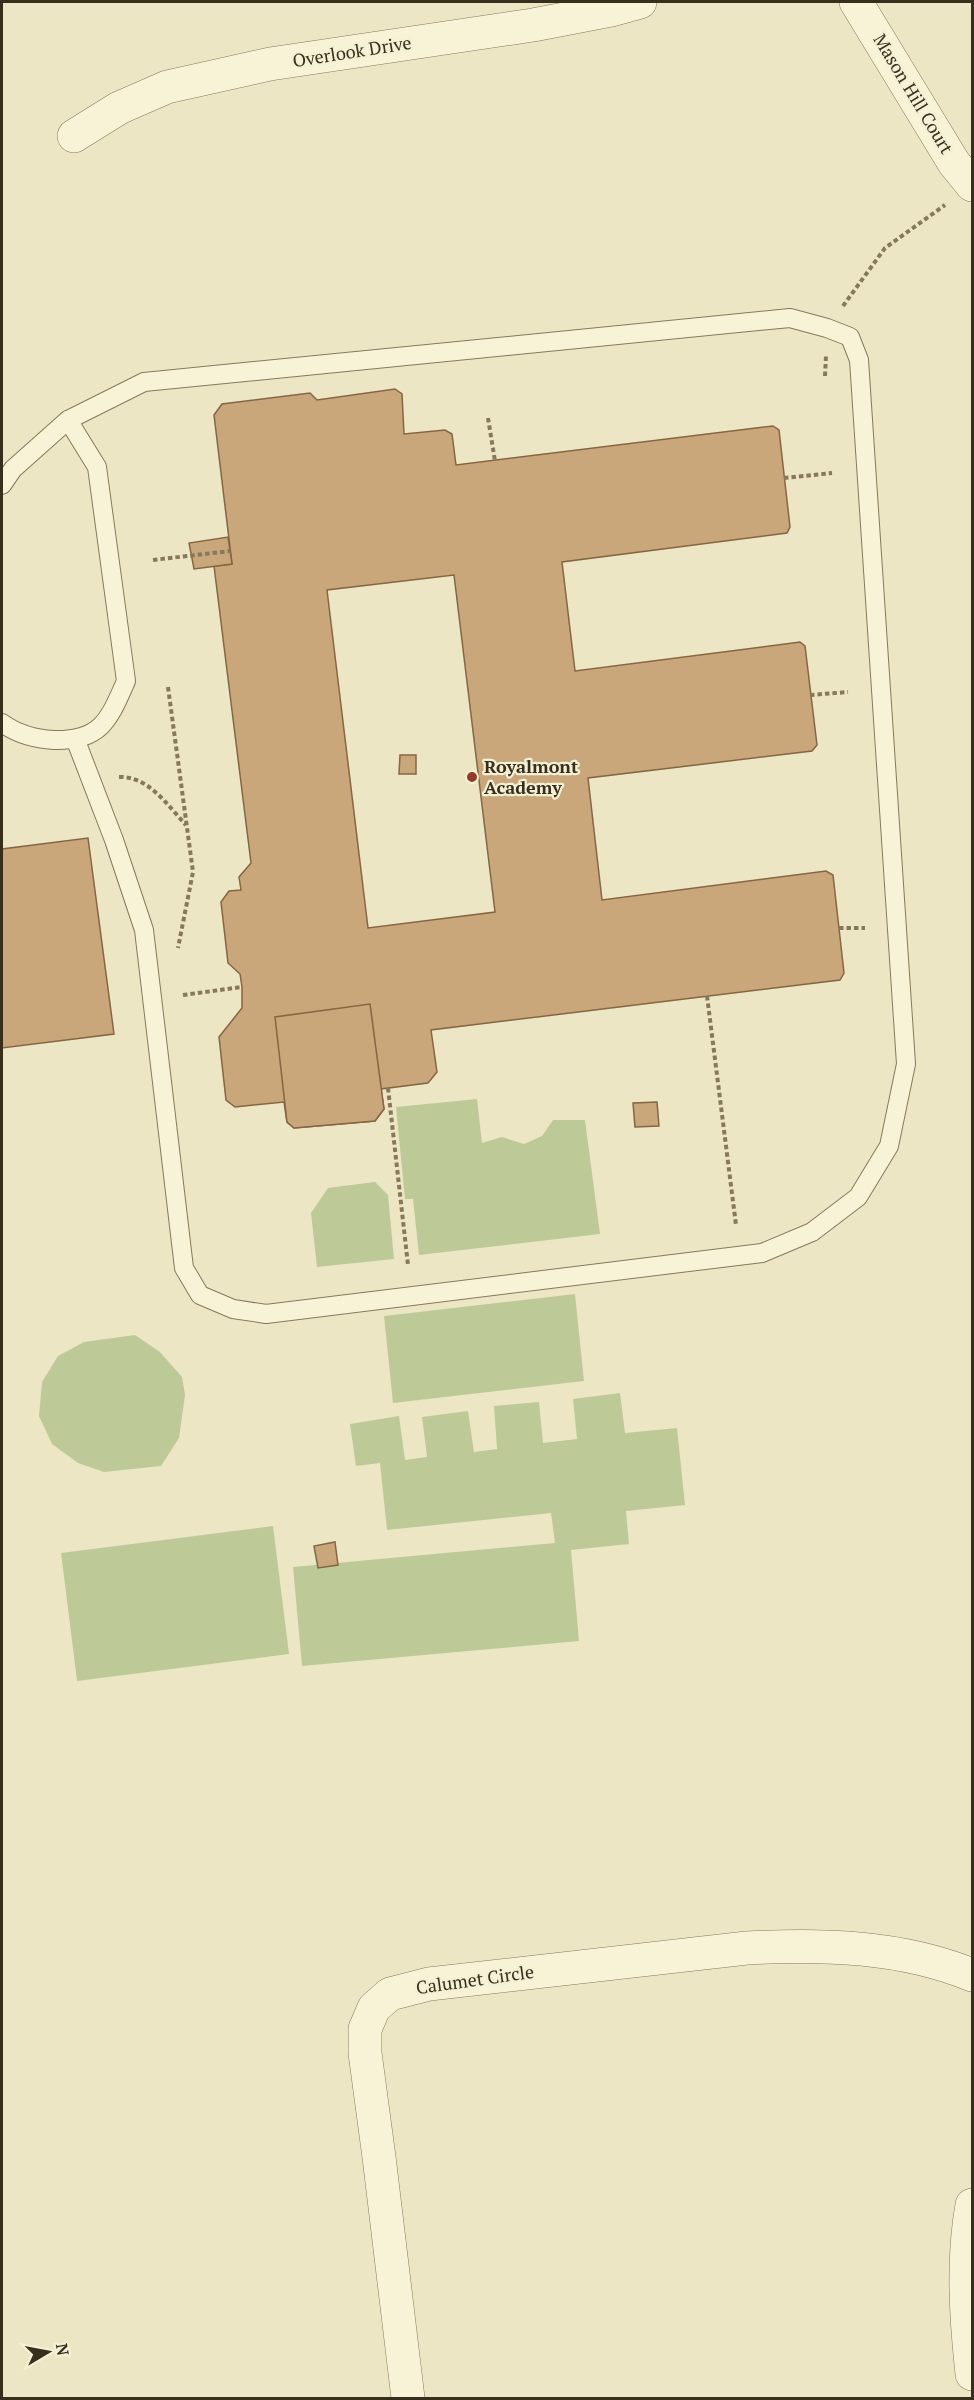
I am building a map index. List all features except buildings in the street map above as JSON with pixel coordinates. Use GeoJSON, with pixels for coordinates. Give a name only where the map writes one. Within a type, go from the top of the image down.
{"type":"FeatureCollection","features":[{"type":"Feature","properties":{"kind":"street","name":"Overlook Drive"},"geometry":{"type":"LineString","coordinates":[[74,136],[119,108],[167,87],[270,64],[533,25],[640,2]]}},
{"type":"Feature","properties":{"kind":"street","name":"Mason Hill Court"},"geometry":{"type":"LineString","coordinates":[[856,2],[954,163],[972,185]]}},
{"type":"Feature","properties":{"kind":"street","name":"Calumet Circle"},"geometry":{"type":"LineString","coordinates":[[408,2398],[365,2053],[365,2029],[369,2019],[374,2008],[390,1994],[429,1984],[747,1948],[800,1945],[878,1950],[952,1967],[972,1976]]}},
{"type":"Feature","properties":{"kind":"street"},"geometry":{"type":"LineString","coordinates":[[972,2205],[965,2274],[972,2374]]}},
{"type":"Feature","properties":{"kind":"lane"},"geometry":{"type":"LineString","coordinates":[[2,485],[13,469],[68,420],[144,382],[790,318],[850,337],[859,360],[906,1064],[889,1146],[858,1197],[812,1232],[762,1253],[266,1314],[233,1309],[201,1295],[184,1268],[144,930],[114,840],[76,741]]}},
{"type":"Feature","properties":{"kind":"lane"},"geometry":{"type":"LineString","coordinates":[[2,723],[36,739],[76,741],[95,732],[112,713],[126,681],[97,467],[68,420]]}},
{"type":"Feature","properties":{"kind":"path"},"geometry":{"type":"LineString","coordinates":[[827,328],[885,248],[972,185]]}},
{"type":"Feature","properties":{"kind":"path"},"geometry":{"type":"LineString","coordinates":[[488,418],[495,461]]}},
{"type":"Feature","properties":{"kind":"path"},"geometry":{"type":"LineString","coordinates":[[784,478],[832,473]]}},
{"type":"Feature","properties":{"kind":"path"},"geometry":{"type":"LineString","coordinates":[[153,560],[230,550]]}},
{"type":"Feature","properties":{"kind":"path"},"geometry":{"type":"LineString","coordinates":[[168,687],[193,872],[177,948]]}},
{"type":"Feature","properties":{"kind":"path"},"geometry":{"type":"LineString","coordinates":[[810,695],[848,692]]}},
{"type":"Feature","properties":{"kind":"path"},"geometry":{"type":"LineString","coordinates":[[113,777],[128,777],[151,787],[186,826]]}},
{"type":"Feature","properties":{"kind":"path"},"geometry":{"type":"LineString","coordinates":[[839,928],[865,928]]}},
{"type":"Feature","properties":{"kind":"path"},"geometry":{"type":"LineString","coordinates":[[183,995],[242,987]]}},
{"type":"Feature","properties":{"kind":"path"},"geometry":{"type":"LineString","coordinates":[[707,996],[736,1225]]}},
{"type":"Feature","properties":{"kind":"path"},"geometry":{"type":"LineString","coordinates":[[388,1088],[408,1265]]}},
{"type":"Feature","properties":{"kind":"green space"},"geometry":{"type":"Polygon","coordinates":[[[477,1099],[482,1143],[502,1137],[524,1144],[542,1136],[553,1120],[585,1120],[600,1234],[419,1255],[413,1199],[405,1199],[396,1107],[477,1099]]]}},
{"type":"Feature","properties":{"kind":"green space"},"geometry":{"type":"Polygon","coordinates":[[[375,1182],[388,1195],[394,1259],[317,1267],[311,1213],[328,1188],[375,1182]]]}},
{"type":"Feature","properties":{"kind":"green space"},"geometry":{"type":"Polygon","coordinates":[[[575,1294],[584,1381],[393,1403],[384,1316],[575,1294]]]}},
{"type":"Feature","properties":{"kind":"green space"},"geometry":{"type":"Polygon","coordinates":[[[135,1335],[160,1352],[182,1377],[185,1395],[179,1438],[161,1466],[104,1472],[78,1463],[52,1444],[39,1416],[42,1382],[58,1356],[84,1342],[135,1335]]]}},
{"type":"Feature","properties":{"kind":"green space"},"geometry":{"type":"Polygon","coordinates":[[[620,1393],[625,1433],[677,1428],[685,1505],[626,1511],[629,1544],[571,1550],[579,1641],[302,1666],[293,1567],[555,1543],[551,1513],[387,1530],[380,1463],[356,1466],[350,1424],[399,1416],[405,1460],[427,1457],[422,1417],[468,1411],[474,1452],[497,1449],[494,1406],[539,1402],[543,1443],[577,1439],[573,1399],[620,1393]]]}},
{"type":"Feature","properties":{"kind":"green space"},"geometry":{"type":"Polygon","coordinates":[[[273,1526],[289,1654],[77,1681],[61,1553],[273,1526]]]}},
{"type":"Feature","properties":{"kind":"place","name":"Royalmont Academy"},"geometry":{"type":"Point","coordinates":[472,777]}}]}
